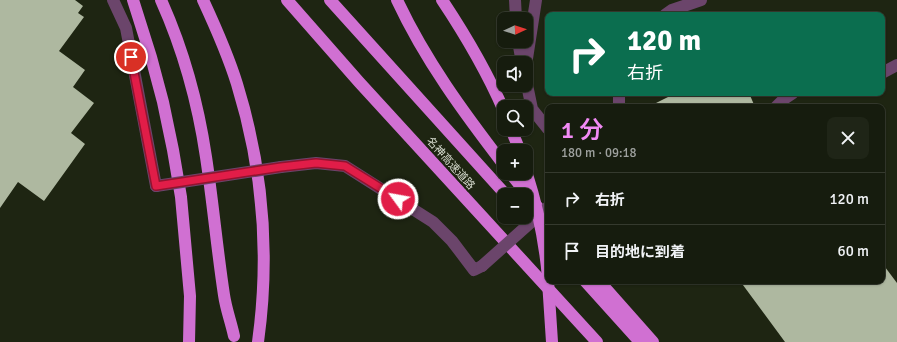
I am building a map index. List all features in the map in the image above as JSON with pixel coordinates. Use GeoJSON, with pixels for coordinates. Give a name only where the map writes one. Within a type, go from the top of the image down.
{"type":"FeatureCollection","features":[{"type":"Feature","properties":{"kind":"highway"},"geometry":{"type":"LineString","coordinates":[[133,0],[149,50],[163,102],[181,197],[190,296],[189,342]]}},
{"type":"Feature","properties":{"kind":"highway"},"geometry":{"type":"LineString","coordinates":[[161,0],[180,50],[198,114],[206,155],[224,296],[234,336]]}},
{"type":"Feature","properties":{"kind":"highway"},"geometry":{"type":"LineString","coordinates":[[203,0],[221,39],[237,83],[254,152],[264,230],[264,268],[258,342]]}},
{"type":"Feature","properties":{"kind":"highway","name":"名神高速道路"},"geometry":{"type":"LineString","coordinates":[[287,0],[359,82],[597,342]]}},
{"type":"Feature","properties":{"kind":"highway","name":"名神高速道路"},"geometry":{"type":"LineString","coordinates":[[330,0],[500,188]]}},
{"type":"Feature","properties":{"kind":"highway"},"geometry":{"type":"LineString","coordinates":[[397,0],[426,54],[453,97],[497,156]]}},
{"type":"Feature","properties":{"kind":"highway"},"geometry":{"type":"LineString","coordinates":[[442,0],[484,67],[499,100]]}},
{"type":"Feature","properties":{"kind":"highway"},"geometry":{"type":"LineString","coordinates":[[516,180],[545,216]]}},
{"type":"Feature","properties":{"kind":"highway"},"geometry":{"type":"LineString","coordinates":[[529,180],[540,225],[545,259]]}},
{"type":"Feature","properties":{"kind":"highway"},"geometry":{"type":"LineString","coordinates":[[533,224],[545,238]]}},
{"type":"Feature","properties":{"kind":"highway"},"geometry":{"type":"LineString","coordinates":[[548,284],[552,342]]}},
{"type":"Feature","properties":{"kind":"highway"},"geometry":{"type":"LineString","coordinates":[[588,284],[640,342]]}},
{"type":"Feature","properties":{"kind":"highway"},"geometry":{"type":"LineString","coordinates":[[602,284],[652,342]]}},
{"type":"Feature","properties":{"kind":"street"},"geometry":{"type":"LineString","coordinates":[[113,0],[126,28],[156,186],[316,163],[345,166],[433,222],[452,241],[474,270],[482,266],[545,210]]}},
{"type":"Feature","properties":{"kind":"street"},"geometry":{"type":"LineString","coordinates":[[515,0],[516,12]]}},
{"type":"Feature","properties":{"kind":"street"},"geometry":{"type":"LineString","coordinates":[[527,56],[536,0]]}},
{"type":"Feature","properties":{"kind":"street"},"geometry":{"type":"LineString","coordinates":[[670,12],[701,0]]}},
{"type":"Feature","properties":{"kind":"street"},"geometry":{"type":"LineString","coordinates":[[885,71],[897,65]]}},
{"type":"Feature","properties":{"kind":"street"},"geometry":{"type":"LineString","coordinates":[[528,92],[532,109],[545,125]]}},
{"type":"Feature","properties":{"kind":"street"},"geometry":{"type":"LineString","coordinates":[[779,104],[788,96]]}},
{"type":"Feature","properties":{"kind":"building"},"geometry":{"type":"Polygon","coordinates":[[[0,0],[75,0],[83,6],[78,13],[84,17],[59,51],[85,70],[73,87],[94,103],[71,133],[85,144],[44,201],[18,182],[0,208],[0,0]]]}},
{"type":"Feature","properties":{"kind":"building"},"geometry":{"type":"Polygon","coordinates":[[[750,96],[754,104],[654,104],[668,97],[750,96]]]}},
{"type":"Feature","properties":{"kind":"building"},"geometry":{"type":"Polygon","coordinates":[[[885,267],[897,283],[897,342],[785,342],[742,284],[885,284],[885,267]]]}},
{"type":"Feature","properties":{"kind":"route"},"geometry":{"type":"LineString","coordinates":[[131,57],[156,186],[316,163],[345,166],[398,199]]}}]}
